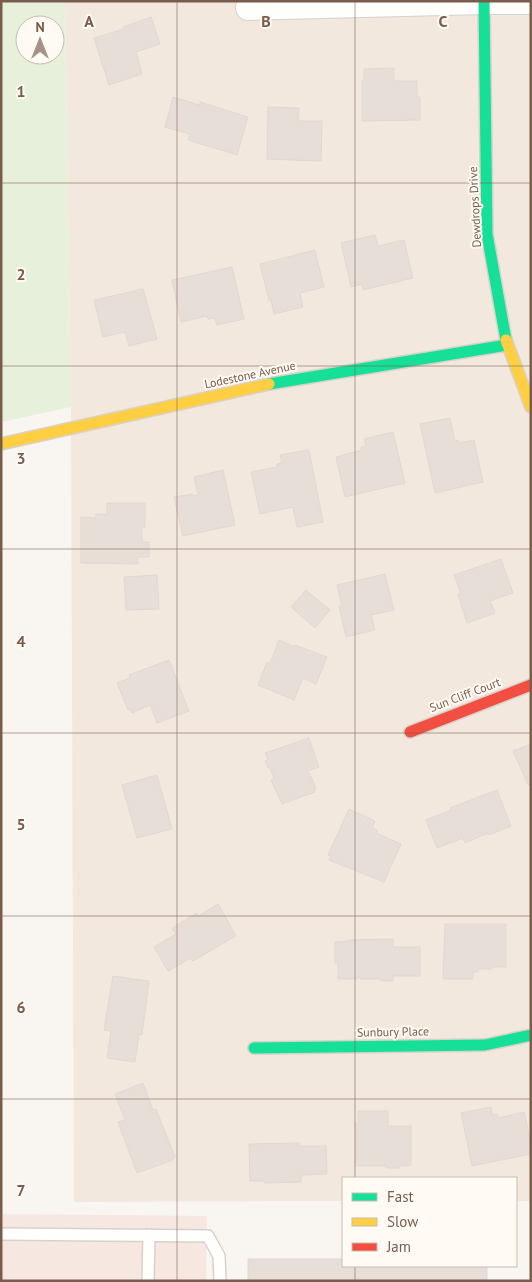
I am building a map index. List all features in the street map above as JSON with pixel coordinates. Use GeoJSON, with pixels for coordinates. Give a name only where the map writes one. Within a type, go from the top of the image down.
{"type":"FeatureCollection","features":[{"type":"Feature","properties":{"kind":"street","name":"Dewdrops Drive"},"geometry":{"type":"LineString","coordinates":[[484,2],[487,234],[507,345],[531,407]]}},
{"type":"Feature","properties":{"kind":"street"},"geometry":{"type":"LineString","coordinates":[[248,8],[531,2]]}},
{"type":"Feature","properties":{"kind":"street","name":"Lodestone Avenue"},"geometry":{"type":"LineString","coordinates":[[1,444],[280,382],[507,345]]}},
{"type":"Feature","properties":{"kind":"street","name":"Sun Cliff Court"},"geometry":{"type":"LineString","coordinates":[[410,732],[531,684]]}},
{"type":"Feature","properties":{"kind":"street","name":"Sunbury Place"},"geometry":{"type":"LineString","coordinates":[[254,1048],[485,1045],[531,1035]]}},
{"type":"Feature","properties":{"kind":"lane"},"geometry":{"type":"LineString","coordinates":[[1,1234],[208,1236],[219,1256],[220,1281]]}},
{"type":"Feature","properties":{"kind":"lane"},"geometry":{"type":"LineString","coordinates":[[148,1281],[149,1235]]}},
{"type":"Feature","properties":{"kind":"shaded area"},"geometry":{"type":"Polygon","coordinates":[[[65,1],[531,1],[531,1201],[517,1201],[517,1177],[342,1177],[342,1201],[74,1202],[71,407],[65,1]]]}},
{"type":"Feature","properties":{"kind":"shaded area"},"geometry":{"type":"Polygon","coordinates":[[[1,1214],[207,1216],[206,1281],[1,1281],[1,1214]]]}},
{"type":"Feature","properties":{"kind":"green space"},"geometry":{"type":"Polygon","coordinates":[[[1,1],[65,1],[71,407],[1,422],[1,1]]]}},
{"type":"Feature","properties":{"kind":"building"},"geometry":{"type":"Polygon","coordinates":[[[151,17],[160,44],[136,52],[142,74],[109,85],[94,38],[124,29],[123,27],[151,17]]]}},
{"type":"Feature","properties":{"kind":"building"},"geometry":{"type":"Polygon","coordinates":[[[394,68],[394,81],[417,81],[417,97],[420,97],[420,120],[362,121],[362,80],[364,80],[364,69],[394,68]]]}},
{"type":"Feature","properties":{"kind":"building"},"geometry":{"type":"Polygon","coordinates":[[[173,97],[200,105],[200,102],[248,117],[237,155],[188,140],[190,134],[165,127],[173,97]]]}},
{"type":"Feature","properties":{"kind":"building"},"geometry":{"type":"Polygon","coordinates":[[[268,107],[299,108],[298,121],[322,121],[321,161],[267,159],[268,107]]]}},
{"type":"Feature","properties":{"kind":"building"},"geometry":{"type":"Polygon","coordinates":[[[375,235],[378,246],[404,240],[413,278],[363,290],[362,284],[351,287],[341,243],[375,235]]]}},
{"type":"Feature","properties":{"kind":"building"},"geometry":{"type":"Polygon","coordinates":[[[315,250],[324,287],[300,293],[303,307],[274,314],[260,264],[315,250]]]}},
{"type":"Feature","properties":{"kind":"building"},"geometry":{"type":"Polygon","coordinates":[[[232,267],[244,319],[217,325],[215,318],[208,319],[207,316],[181,322],[172,280],[232,267]]]}},
{"type":"Feature","properties":{"kind":"building"},"geometry":{"type":"Polygon","coordinates":[[[143,289],[157,339],[129,346],[125,332],[103,337],[94,300],[143,289]]]}},
{"type":"Feature","properties":{"kind":"building"},"geometry":{"type":"Polygon","coordinates":[[[450,418],[455,441],[458,440],[459,443],[474,440],[483,482],[435,493],[420,424],[450,418]]]}},
{"type":"Feature","properties":{"kind":"building"},"geometry":{"type":"Polygon","coordinates":[[[393,432],[405,483],[345,497],[336,457],[362,450],[361,447],[366,446],[364,439],[393,432]]]}},
{"type":"Feature","properties":{"kind":"building"},"geometry":{"type":"Polygon","coordinates":[[[309,450],[323,522],[297,527],[293,507],[260,514],[251,472],[277,467],[277,464],[282,463],[280,455],[309,450]]]}},
{"type":"Feature","properties":{"kind":"building"},"geometry":{"type":"Polygon","coordinates":[[[223,470],[235,525],[183,536],[174,497],[198,495],[194,477],[223,470]]]}},
{"type":"Feature","properties":{"kind":"building"},"geometry":{"type":"Polygon","coordinates":[[[107,503],[145,503],[145,527],[142,527],[142,542],[149,542],[149,557],[138,557],[138,564],[81,563],[81,517],[96,518],[96,514],[107,514],[107,503]]]}},
{"type":"Feature","properties":{"kind":"building"},"geometry":{"type":"Polygon","coordinates":[[[501,559],[513,593],[490,601],[495,613],[467,623],[458,594],[461,593],[454,575],[501,559]]]}},
{"type":"Feature","properties":{"kind":"building"},"geometry":{"type":"Polygon","coordinates":[[[385,574],[394,610],[371,615],[375,630],[346,637],[339,606],[342,606],[337,585],[385,574]]]}},
{"type":"Feature","properties":{"kind":"building"},"geometry":{"type":"Polygon","coordinates":[[[157,575],[159,609],[126,610],[124,577],[157,575]]]}},
{"type":"Feature","properties":{"kind":"building"},"geometry":{"type":"Polygon","coordinates":[[[306,590],[330,610],[315,628],[291,607],[306,590]]]}},
{"type":"Feature","properties":{"kind":"building"},"geometry":{"type":"Polygon","coordinates":[[[279,640],[327,657],[316,684],[303,678],[294,700],[258,685],[267,662],[270,663],[279,640]]]}},
{"type":"Feature","properties":{"kind":"building"},"geometry":{"type":"Polygon","coordinates":[[[169,660],[189,711],[157,723],[150,705],[132,713],[130,709],[128,710],[117,683],[130,678],[129,675],[169,660]]]}},
{"type":"Feature","properties":{"kind":"building"},"geometry":{"type":"Polygon","coordinates":[[[309,738],[319,767],[307,771],[316,789],[314,790],[315,792],[282,804],[271,780],[274,779],[265,761],[268,760],[265,753],[309,738]]]}},
{"type":"Feature","properties":{"kind":"building"},"geometry":{"type":"Polygon","coordinates":[[[531,744],[531,784],[528,785],[513,751],[531,744]]]}},
{"type":"Feature","properties":{"kind":"building"},"geometry":{"type":"Polygon","coordinates":[[[157,775],[172,829],[137,838],[122,785],[157,775]]]}},
{"type":"Feature","properties":{"kind":"building"},"geometry":{"type":"Polygon","coordinates":[[[497,790],[511,826],[465,843],[463,838],[437,848],[426,820],[451,810],[450,808],[497,790]]]}},
{"type":"Feature","properties":{"kind":"building"},"geometry":{"type":"Polygon","coordinates":[[[349,809],[375,821],[372,828],[377,830],[376,833],[401,844],[384,882],[329,860],[331,856],[328,855],[349,809]]]}},
{"type":"Feature","properties":{"kind":"building"},"geometry":{"type":"Polygon","coordinates":[[[218,904],[236,936],[193,961],[191,958],[168,971],[154,947],[176,934],[172,928],[197,913],[198,916],[218,904]]]}},
{"type":"Feature","properties":{"kind":"building"},"geometry":{"type":"Polygon","coordinates":[[[445,924],[506,924],[506,967],[478,969],[478,972],[473,972],[473,979],[443,979],[445,924]]]}},
{"type":"Feature","properties":{"kind":"building"},"geometry":{"type":"Polygon","coordinates":[[[393,939],[393,947],[420,947],[420,976],[393,976],[393,981],[360,979],[360,977],[358,979],[338,979],[338,963],[335,963],[335,942],[393,939]]]}},
{"type":"Feature","properties":{"kind":"building"},"geometry":{"type":"Polygon","coordinates":[[[113,976],[149,981],[142,1035],[139,1034],[135,1062],[107,1058],[111,1031],[104,1030],[113,976]]]}},
{"type":"Feature","properties":{"kind":"building"},"geometry":{"type":"Polygon","coordinates":[[[143,1083],[153,1110],[156,1109],[175,1157],[172,1158],[173,1160],[137,1173],[118,1122],[125,1120],[115,1094],[143,1083]]]}},
{"type":"Feature","properties":{"kind":"building"},"geometry":{"type":"Polygon","coordinates":[[[491,1107],[492,1115],[498,1114],[498,1118],[524,1112],[531,1143],[531,1154],[472,1166],[461,1113],[491,1107]]]}},
{"type":"Feature","properties":{"kind":"building"},"geometry":{"type":"Polygon","coordinates":[[[358,1111],[388,1111],[388,1126],[411,1126],[411,1165],[399,1166],[399,1168],[355,1166],[355,1123],[358,1123],[358,1111]]]}},
{"type":"Feature","properties":{"kind":"building"},"geometry":{"type":"Polygon","coordinates":[[[299,1143],[299,1146],[326,1146],[327,1174],[301,1175],[301,1182],[264,1183],[264,1181],[250,1181],[249,1144],[299,1143]]]}},
{"type":"Feature","properties":{"kind":"building"},"geometry":{"type":"Polygon","coordinates":[[[248,1259],[342,1259],[342,1267],[487,1267],[487,1281],[248,1281],[248,1259]]]}},
{"type":"Feature","properties":{"kind":"traffic: fast"},"geometry":{"type":"LineString","coordinates":[[484,1],[487,234],[506,340]]}},
{"type":"Feature","properties":{"kind":"traffic: fast"},"geometry":{"type":"LineString","coordinates":[[269,384],[507,345]]}},
{"type":"Feature","properties":{"kind":"traffic: fast"},"geometry":{"type":"LineString","coordinates":[[254,1048],[485,1045],[531,1035]]}},
{"type":"Feature","properties":{"kind":"traffic: slow"},"geometry":{"type":"LineString","coordinates":[[506,340],[531,407]]}},
{"type":"Feature","properties":{"kind":"traffic: slow"},"geometry":{"type":"LineString","coordinates":[[1,444],[269,384]]}},
{"type":"Feature","properties":{"kind":"traffic: jam"},"geometry":{"type":"LineString","coordinates":[[410,732],[531,685]]}}]}
